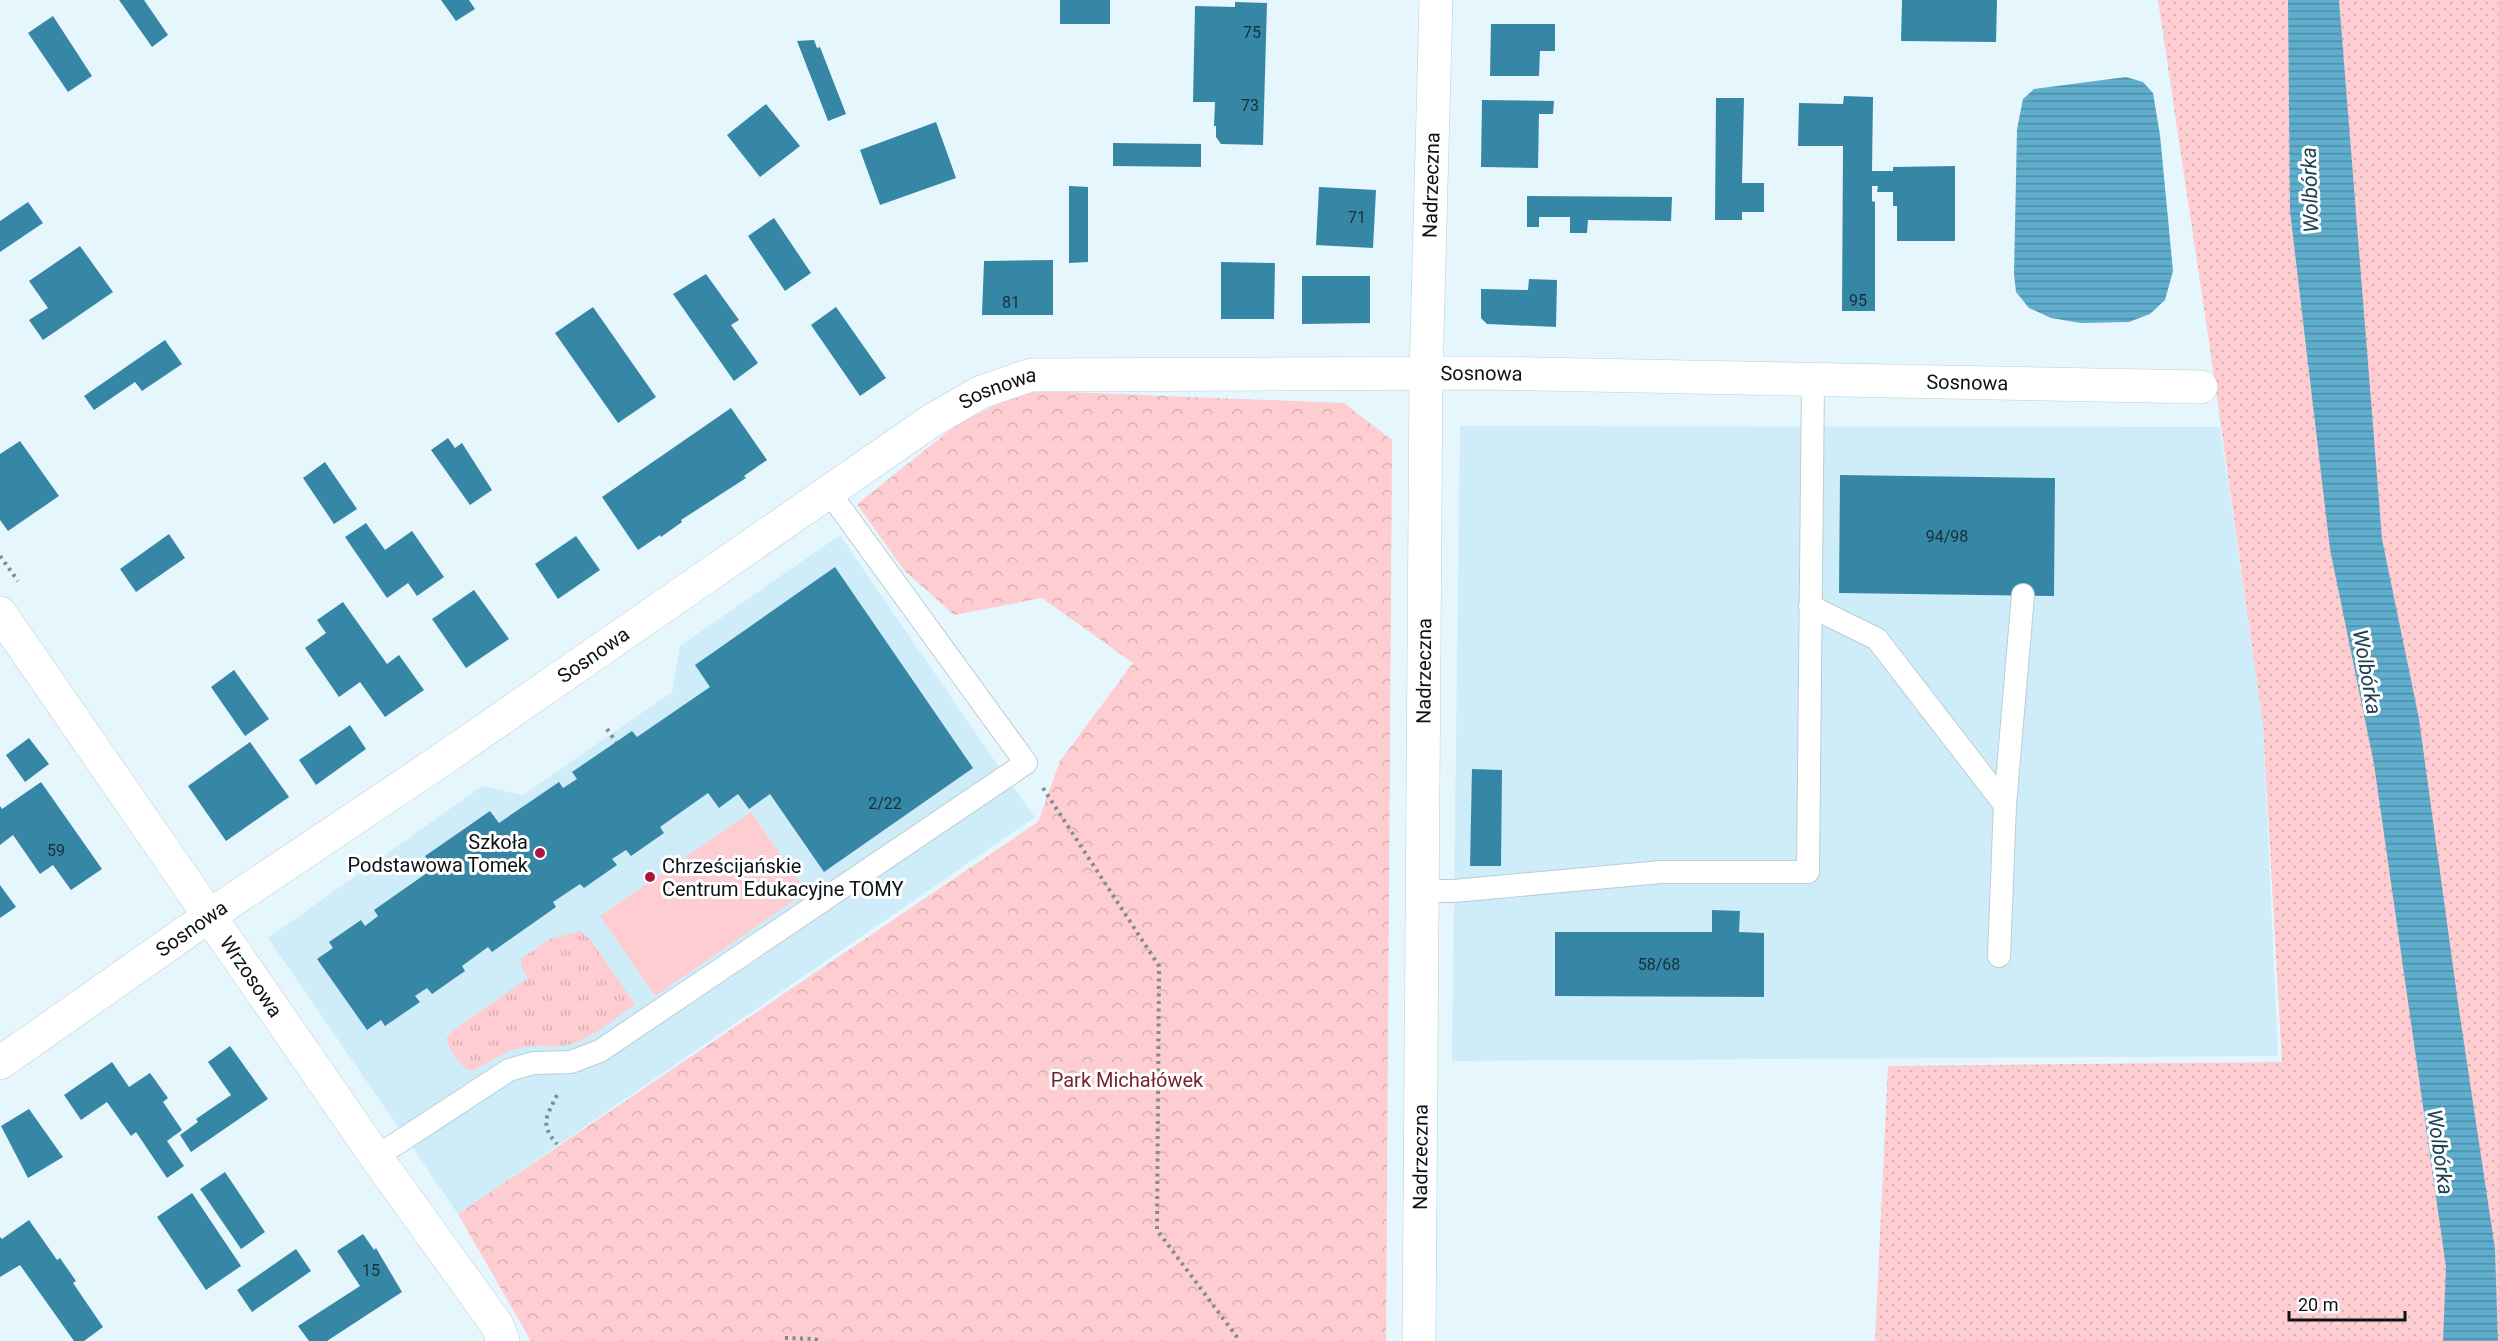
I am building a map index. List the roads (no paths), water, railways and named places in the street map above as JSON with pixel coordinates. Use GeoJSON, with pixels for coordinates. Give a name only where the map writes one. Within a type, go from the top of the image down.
{"type":"FeatureCollection","features":[{"type":"Feature","properties":{"kind":"street","name":"Nadrzeczna"},"geometry":{"type":"LineString","coordinates":[[1419,1341],[1426,374],[1436,0]]}},
{"type":"Feature","properties":{"kind":"street","name":"Sosnowa"},"geometry":{"type":"LineString","coordinates":[[0,1063],[209,916],[450,754],[931,422],[981,392],[1031,375],[1426,374],[1813,378],[2201,387]]}},
{"type":"Feature","properties":{"kind":"street","name":"Wrzosowa"},"geometry":{"type":"LineString","coordinates":[[0,614],[376,1156],[497,1325],[503,1341]]}},
{"type":"Feature","properties":{"kind":"lane"},"geometry":{"type":"LineString","coordinates":[[1422,891],[1454,891],[1661,872],[1808,872],[1813,378]]}},
{"type":"Feature","properties":{"kind":"lane"},"geometry":{"type":"LineString","coordinates":[[376,1156],[509,1070],[534,1063],[571,1062],[600,1051],[1026,763],[829,492]]}},
{"type":"Feature","properties":{"kind":"lane"},"geometry":{"type":"LineString","coordinates":[[1999,956],[2005,805],[2023,595]]}},
{"type":"Feature","properties":{"kind":"lane"},"geometry":{"type":"LineString","coordinates":[[1810,606],[1877,639],[2005,805]]}},
{"type":"Feature","properties":{"kind":"water","name":"Wolbórka"},"geometry":{"type":"Polygon","coordinates":[[[2288,0],[2339,0],[2382,539],[2419,719],[2495,1249],[2498,1341],[2443,1341],[2446,1267],[2374,764],[2330,549],[2290,211],[2288,0]]]}},
{"type":"Feature","properties":{"kind":"water"},"geometry":{"type":"Polygon","coordinates":[[[2126,77],[2143,82],[2153,93],[2160,135],[2173,271],[2165,300],[2150,314],[2129,322],[2081,323],[2051,318],[2029,308],[2016,292],[2014,274],[2017,129],[2023,99],[2034,89],[2126,77]]]}},
{"type":"Feature","properties":{"kind":"place","name":"Szkoła Podstawowa Tomek"},"geometry":{"type":"Point","coordinates":[540,853]}},
{"type":"Feature","properties":{"kind":"place","name":"Chrześcijańskie Centrum Edukacyjne TOMY"},"geometry":{"type":"Point","coordinates":[650,877]}},
{"type":"Feature","properties":{"kind":"park label","name":"Park Michałówek"},"geometry":{"type":"Point","coordinates":[1127,1080]}}]}
